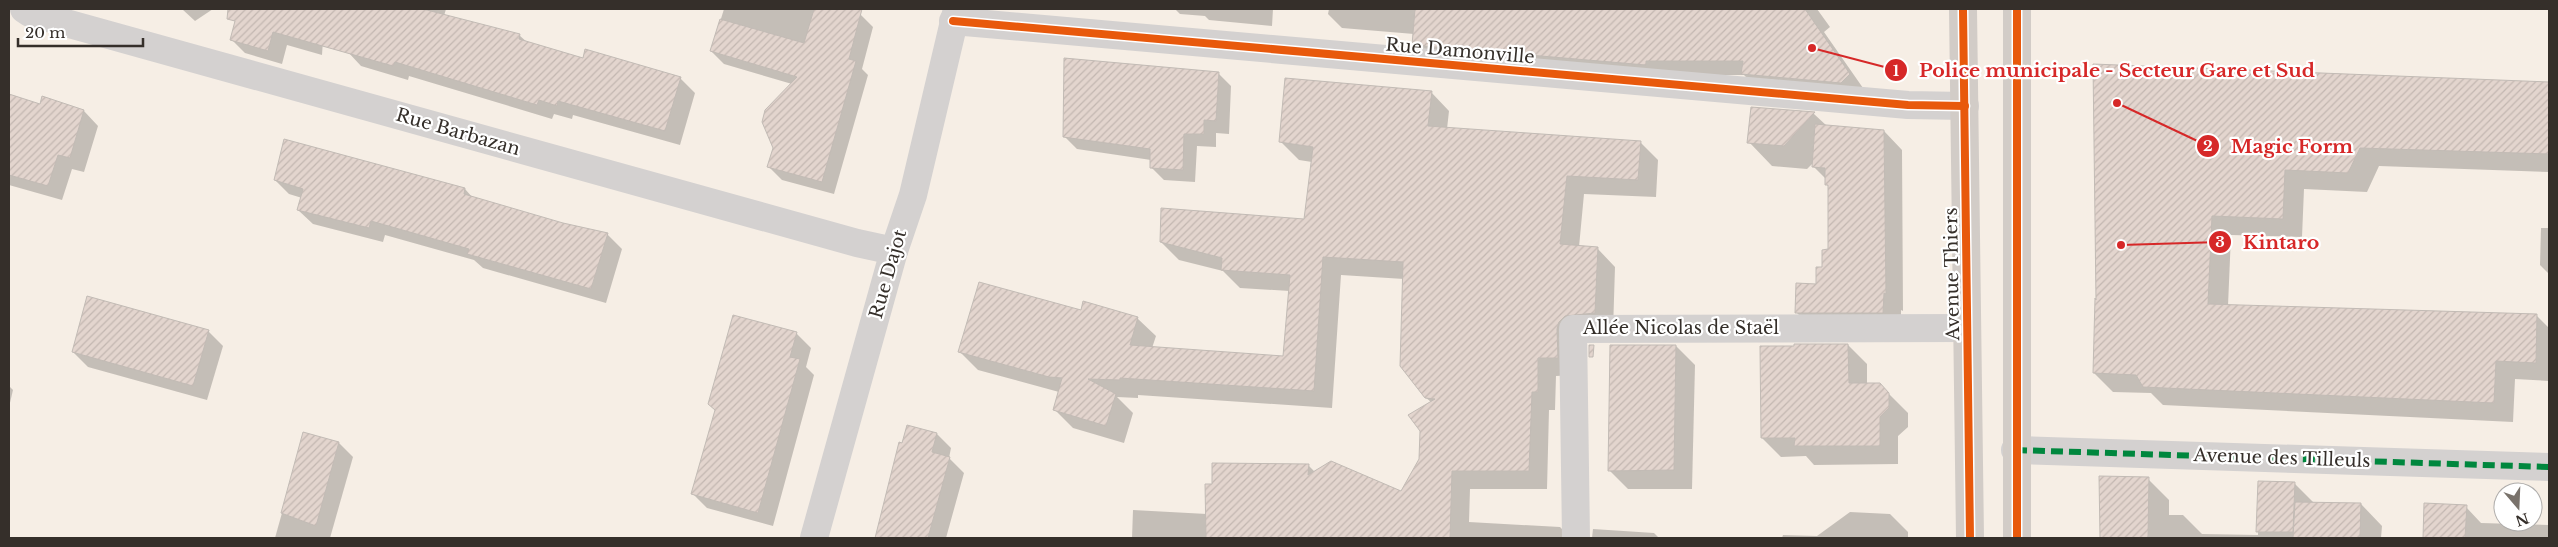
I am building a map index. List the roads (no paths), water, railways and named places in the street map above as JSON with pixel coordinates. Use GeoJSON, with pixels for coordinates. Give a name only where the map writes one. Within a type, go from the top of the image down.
{"type":"FeatureCollection","features":[{"type":"Feature","properties":{"kind":"main road","name":"Avenue Thiers"},"geometry":{"type":"LineString","coordinates":[[1963,9],[1970,538]]}},
{"type":"Feature","properties":{"kind":"main road"},"geometry":{"type":"LineString","coordinates":[[2017,9],[2015,450],[2017,538]]}},
{"type":"Feature","properties":{"kind":"street","name":"Rue Barbazan"},"geometry":{"type":"LineString","coordinates":[[24,9],[30,13],[857,243],[894,250]]}},
{"type":"Feature","properties":{"kind":"street","name":"Rue Dajot"},"geometry":{"type":"LineString","coordinates":[[814,538],[894,250],[913,195],[955,15]]}},
{"type":"Feature","properties":{"kind":"street","name":"Rue Damonville"},"geometry":{"type":"LineString","coordinates":[[955,15],[1888,103],[1965,106]]}},
{"type":"Feature","properties":{"kind":"street","name":"Allée Nicolas de Staël"},"geometry":{"type":"LineString","coordinates":[[1576,538],[1573,329],[1967,328]]}},
{"type":"Feature","properties":{"kind":"street","name":"Avenue des Tilleuls"},"geometry":{"type":"LineString","coordinates":[[2015,450],[2549,467]]}},
{"type":"Feature","properties":{"kind":"place","name":"Police municipale - Secteur Gare et Sud"},"geometry":{"type":"Point","coordinates":[1812,48]}},
{"type":"Feature","properties":{"kind":"place","name":"Magic Form"},"geometry":{"type":"Point","coordinates":[2117,103]}},
{"type":"Feature","properties":{"kind":"place","name":"Kintaro"},"geometry":{"type":"Point","coordinates":[2121,245]}}]}
